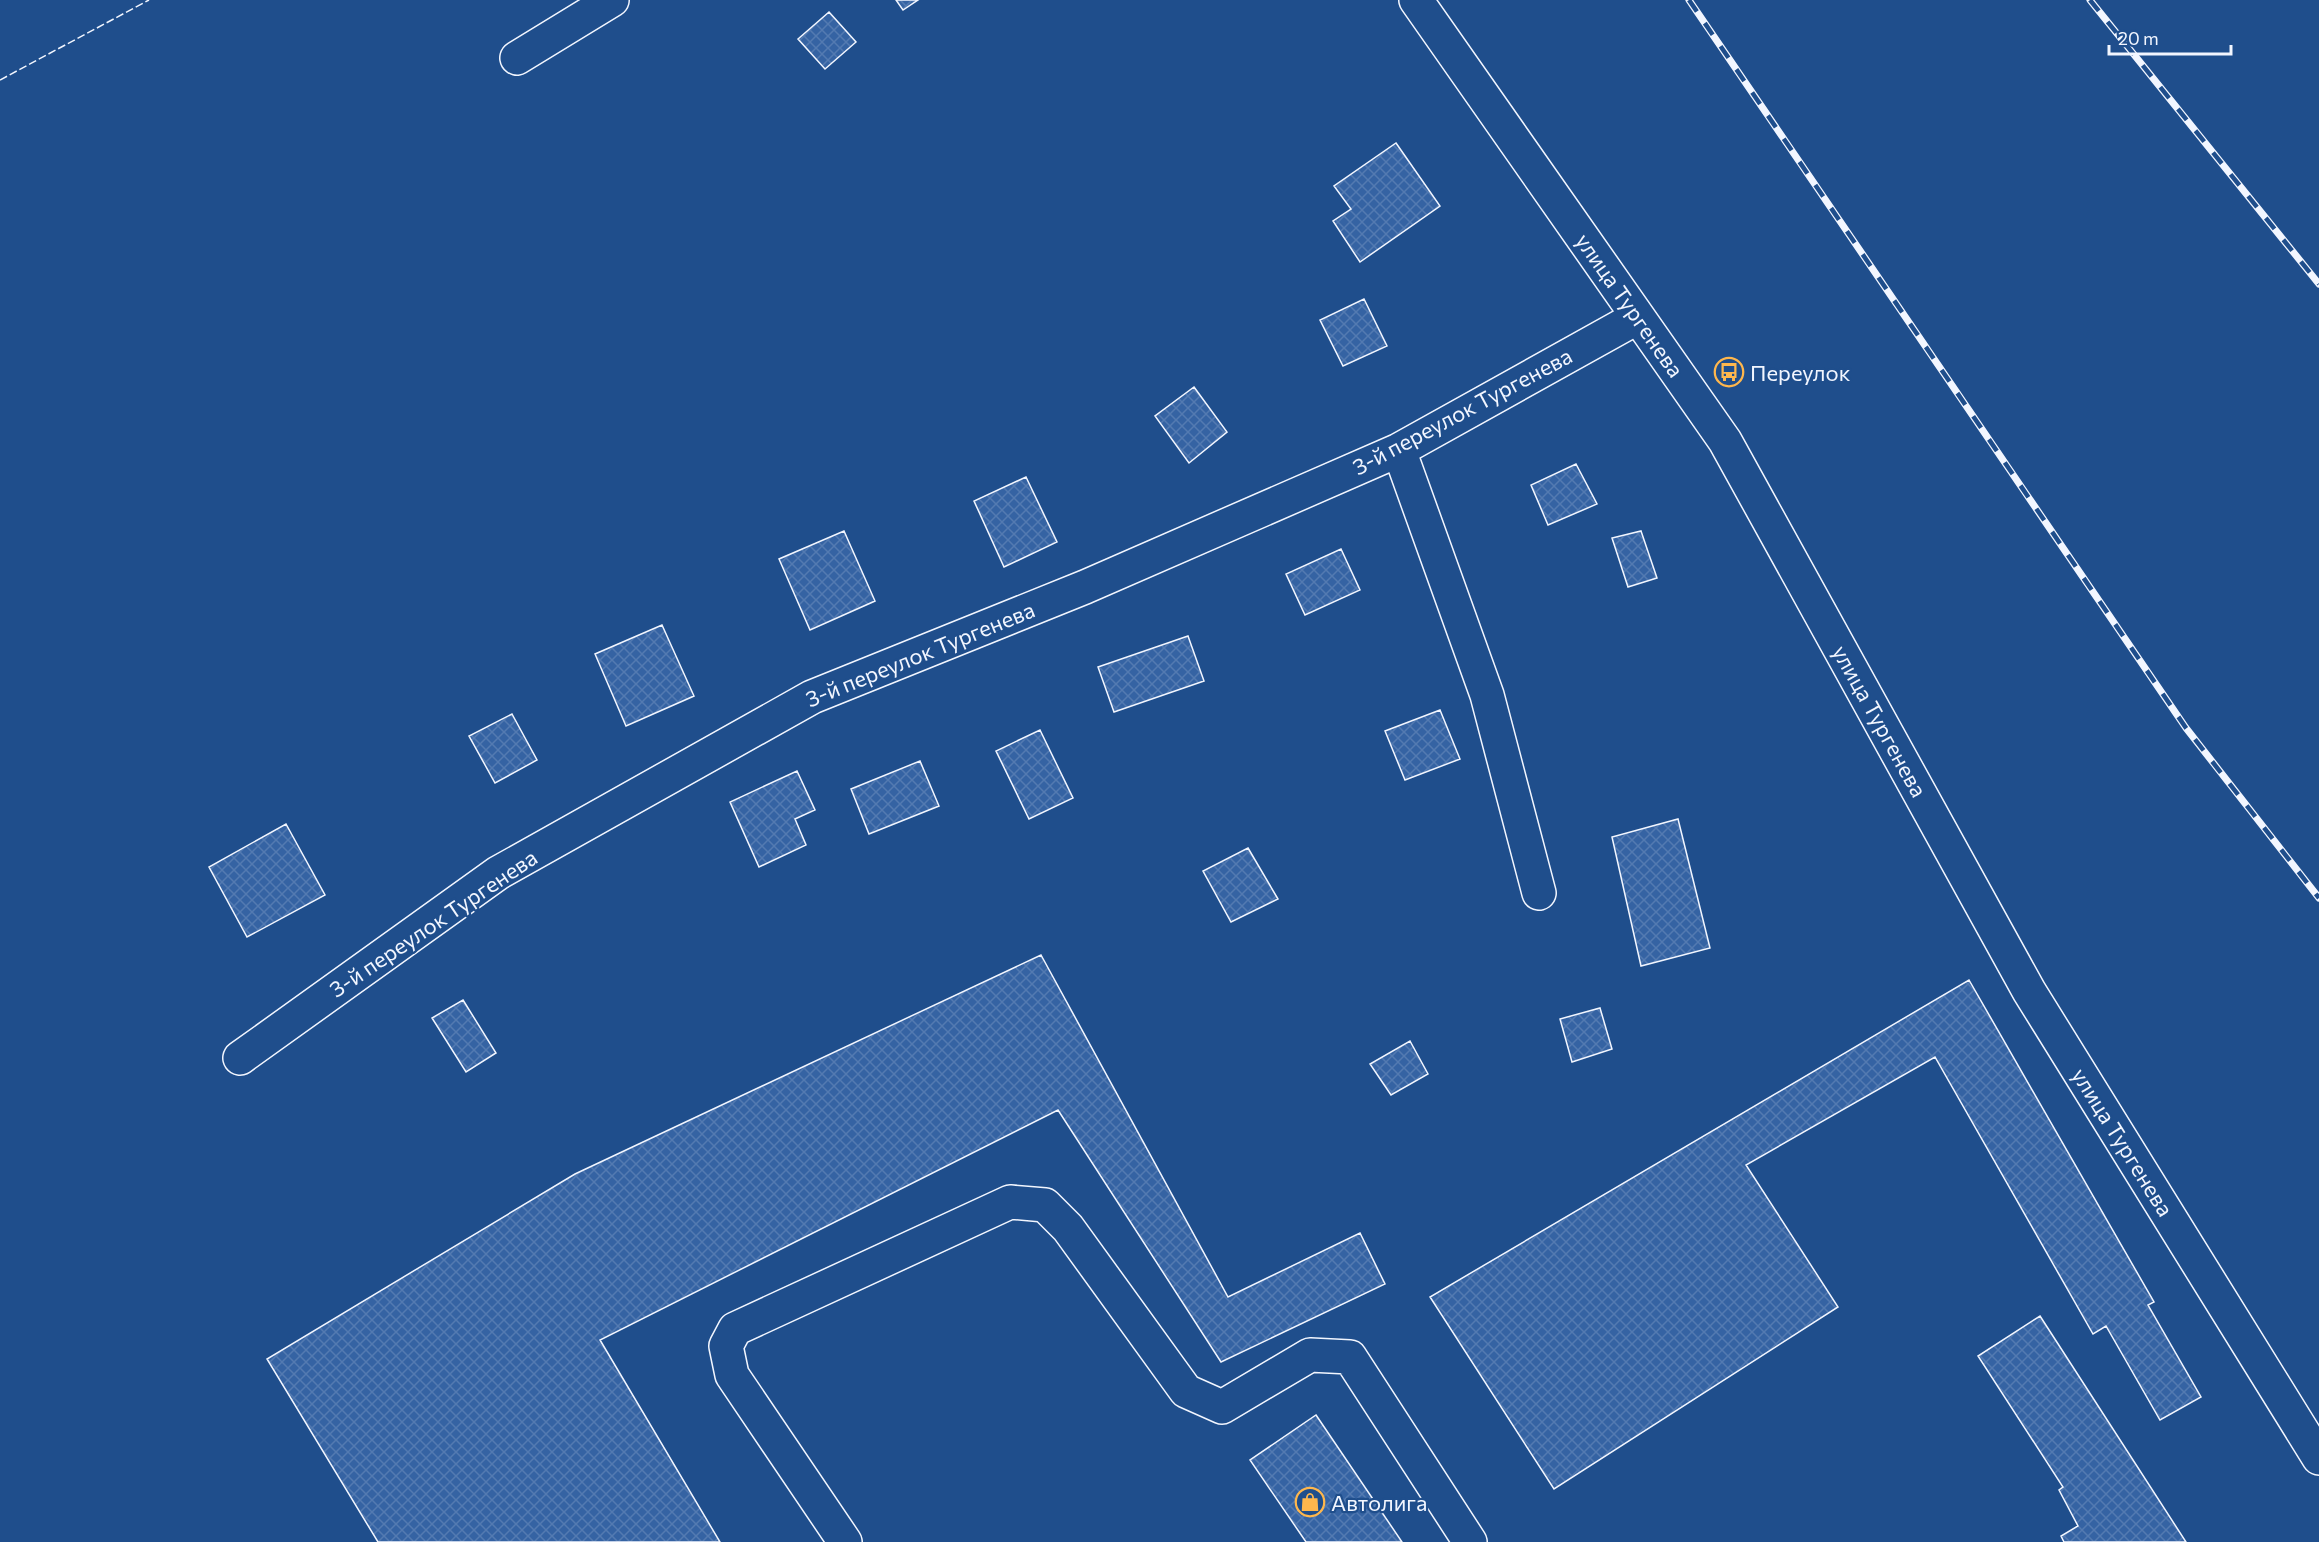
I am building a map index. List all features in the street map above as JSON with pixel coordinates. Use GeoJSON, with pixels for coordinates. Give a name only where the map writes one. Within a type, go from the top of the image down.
{"type":"FeatureCollection","features":[{"type":"Feature","properties":{"kind":"street"},"geometry":{"type":"LineString","coordinates":[[517,58],[612,0]]}},
{"type":"Feature","properties":{"kind":"street","name":"улица Тургенева"},"geometry":{"type":"LineString","coordinates":[[1416,0],[1725,441],[2029,991],[2319,1458]]}},
{"type":"Feature","properties":{"kind":"street","name":"3-й переулок Тургенева"},"geometry":{"type":"LineString","coordinates":[[240,1058],[498,873],[812,697],[1085,587],[1399,450],[1638,317]]}},
{"type":"Feature","properties":{"kind":"street"},"geometry":{"type":"LineString","coordinates":[[1399,450],[1487,695],[1539,893]]}},
{"type":"Feature","properties":{"kind":"street"},"geometry":{"type":"LineString","coordinates":[[845,1542],[732,1374],[726,1346],[735,1329],[1010,1202],[1045,1205],[1068,1228],[1186,1391],[1222,1407],[1310,1355],[1350,1357],[1470,1542]]}},
{"type":"Feature","properties":{"kind":"building"},"geometry":{"type":"Polygon","coordinates":[[[896,0],[918,0],[903,10],[896,0]]]}},
{"type":"Feature","properties":{"kind":"building"},"geometry":{"type":"Polygon","coordinates":[[[829,12],[856,42],[825,69],[798,39],[829,12]]]}},
{"type":"Feature","properties":{"kind":"building"},"geometry":{"type":"Polygon","coordinates":[[[1396,143],[1440,206],[1360,262],[1333,221],[1351,209],[1334,186],[1396,143]]]}},
{"type":"Feature","properties":{"kind":"building"},"geometry":{"type":"Polygon","coordinates":[[[1364,299],[1387,346],[1343,366],[1320,320],[1364,299]]]}},
{"type":"Feature","properties":{"kind":"building"},"geometry":{"type":"Polygon","coordinates":[[[1194,387],[1227,432],[1189,463],[1155,416],[1194,387]]]}},
{"type":"Feature","properties":{"kind":"building"},"geometry":{"type":"Polygon","coordinates":[[[1576,464],[1597,504],[1548,525],[1531,485],[1576,464]]]}},
{"type":"Feature","properties":{"kind":"building"},"geometry":{"type":"Polygon","coordinates":[[[1026,477],[1057,542],[1004,567],[974,501],[1026,477]]]}},
{"type":"Feature","properties":{"kind":"building"},"geometry":{"type":"Polygon","coordinates":[[[844,531],[875,601],[810,630],[779,559],[844,531]]]}},
{"type":"Feature","properties":{"kind":"building"},"geometry":{"type":"Polygon","coordinates":[[[1641,531],[1657,578],[1628,587],[1612,538],[1641,531]]]}},
{"type":"Feature","properties":{"kind":"building"},"geometry":{"type":"Polygon","coordinates":[[[1341,549],[1360,590],[1305,615],[1286,574],[1341,549]]]}},
{"type":"Feature","properties":{"kind":"building"},"geometry":{"type":"Polygon","coordinates":[[[662,625],[694,696],[626,726],[595,654],[662,625]]]}},
{"type":"Feature","properties":{"kind":"building"},"geometry":{"type":"Polygon","coordinates":[[[1188,636],[1204,681],[1114,712],[1098,667],[1188,636]]]}},
{"type":"Feature","properties":{"kind":"building"},"geometry":{"type":"Polygon","coordinates":[[[1440,710],[1460,759],[1405,780],[1385,731],[1440,710]]]}},
{"type":"Feature","properties":{"kind":"building"},"geometry":{"type":"Polygon","coordinates":[[[512,714],[537,760],[495,783],[469,736],[512,714]]]}},
{"type":"Feature","properties":{"kind":"building"},"geometry":{"type":"Polygon","coordinates":[[[1040,730],[1073,798],[1029,819],[996,751],[1040,730]]]}},
{"type":"Feature","properties":{"kind":"building"},"geometry":{"type":"Polygon","coordinates":[[[920,761],[939,806],[869,834],[851,789],[920,761]]]}},
{"type":"Feature","properties":{"kind":"building"},"geometry":{"type":"Polygon","coordinates":[[[797,771],[815,810],[795,819],[806,845],[759,867],[730,802],[797,771]]]}},
{"type":"Feature","properties":{"kind":"building"},"geometry":{"type":"Polygon","coordinates":[[[1678,819],[1710,948],[1641,966],[1612,837],[1678,819]]]}},
{"type":"Feature","properties":{"kind":"building"},"geometry":{"type":"Polygon","coordinates":[[[286,824],[325,895],[247,937],[209,867],[286,824]]]}},
{"type":"Feature","properties":{"kind":"building"},"geometry":{"type":"Polygon","coordinates":[[[1248,848],[1278,899],[1231,922],[1203,871],[1248,848]]]}},
{"type":"Feature","properties":{"kind":"building"},"geometry":{"type":"Polygon","coordinates":[[[1041,955],[1228,1297],[1360,1233],[1385,1284],[1221,1362],[1058,1110],[600,1340],[720,1542],[378,1542],[267,1359],[575,1174],[1041,955]]]}},
{"type":"Feature","properties":{"kind":"building"},"geometry":{"type":"Polygon","coordinates":[[[1969,980],[2154,1302],[2148,1305],[2201,1397],[2160,1420],[2106,1326],[2093,1334],[1935,1057],[1746,1165],[1838,1307],[1554,1489],[1430,1297],[1969,980]]]}},
{"type":"Feature","properties":{"kind":"building"},"geometry":{"type":"Polygon","coordinates":[[[463,1000],[496,1053],[466,1072],[432,1018],[463,1000]]]}},
{"type":"Feature","properties":{"kind":"building"},"geometry":{"type":"Polygon","coordinates":[[[1600,1008],[1612,1049],[1572,1062],[1560,1019],[1600,1008]]]}},
{"type":"Feature","properties":{"kind":"building"},"geometry":{"type":"Polygon","coordinates":[[[1410,1041],[1428,1074],[1391,1095],[1370,1064],[1410,1041]]]}},
{"type":"Feature","properties":{"kind":"building"},"geometry":{"type":"Polygon","coordinates":[[[2040,1316],[2186,1542],[2064,1542],[2061,1536],[2078,1526],[2059,1490],[2063,1487],[1978,1356],[2040,1316]]]}},
{"type":"Feature","properties":{"kind":"building"},"geometry":{"type":"Polygon","coordinates":[[[1316,1415],[1402,1542],[1306,1542],[1250,1460],[1316,1415]]]}},
{"type":"Feature","properties":{"kind":"railway"},"geometry":{"type":"LineString","coordinates":[[1689,0],[2186,728],[2319,898]]}},
{"type":"Feature","properties":{"kind":"railway"},"geometry":{"type":"LineString","coordinates":[[2090,0],[2319,284]]}},
{"type":"Feature","properties":{"kind":"fence"},"geometry":{"type":"LineString","coordinates":[[0,80],[149,0]]}},
{"type":"Feature","properties":{"kind":"place","name":"Переулок"},"geometry":{"type":"Point","coordinates":[1729,372]}},
{"type":"Feature","properties":{"kind":"place","name":"Автолига"},"geometry":{"type":"Point","coordinates":[1310,1502]}}]}
